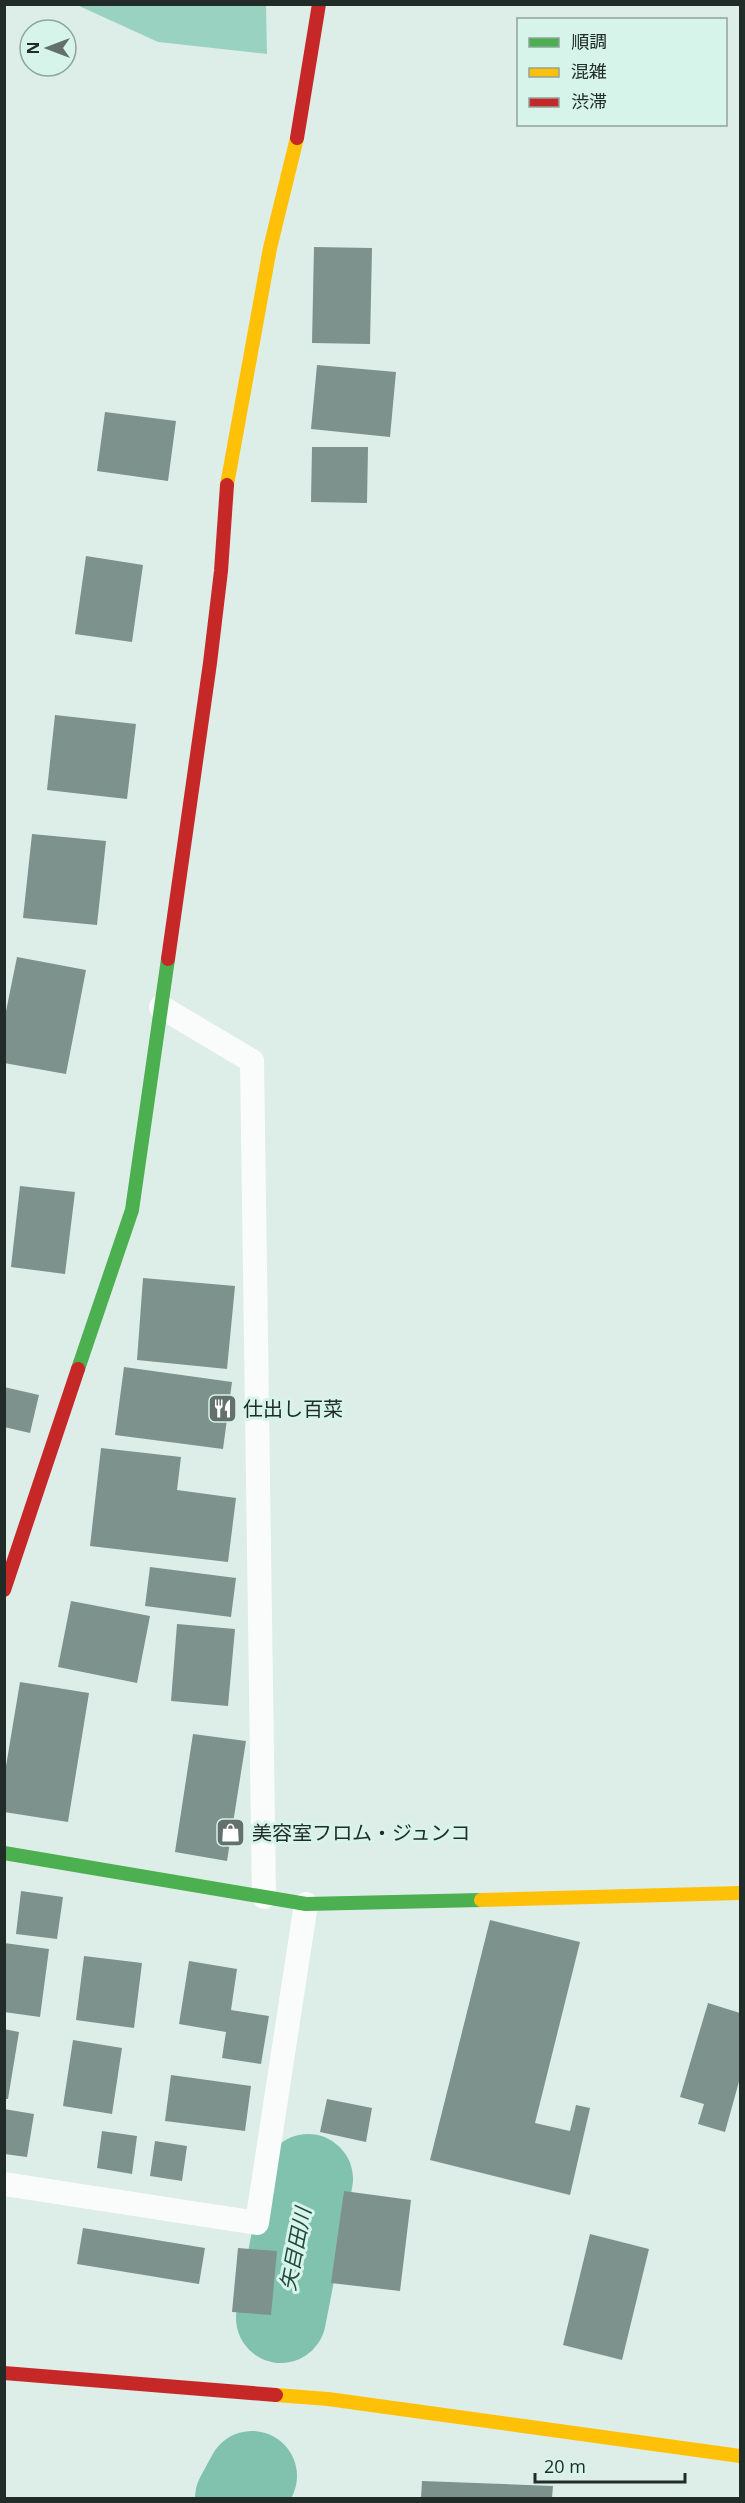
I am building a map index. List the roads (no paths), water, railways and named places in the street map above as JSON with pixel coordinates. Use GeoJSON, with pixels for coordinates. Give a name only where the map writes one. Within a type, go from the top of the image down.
{"type":"FeatureCollection","features":[{"type":"Feature","properties":{"kind":"street"},"geometry":{"type":"LineString","coordinates":[[4,1590],[132,1210],[222,571],[226,490],[270,249],[296,141],[319,4]]}},
{"type":"Feature","properties":{"kind":"street"},"geometry":{"type":"LineString","coordinates":[[4,1853],[306,1904],[741,1893]]}},
{"type":"Feature","properties":{"kind":"street"},"geometry":{"type":"LineString","coordinates":[[4,2373],[328,2399],[741,2456]]}},
{"type":"Feature","properties":{"kind":"lane"},"geometry":{"type":"LineString","coordinates":[[161,1007],[252,1061],[264,1897]]}},
{"type":"Feature","properties":{"kind":"lane"},"geometry":{"type":"LineString","coordinates":[[4,2184],[257,2223],[306,1904]]}},
{"type":"Feature","properties":{"kind":"waterway","name":"矢目田川"},"geometry":{"type":"LineString","coordinates":[[281,2318],[308,2179]]}},
{"type":"Feature","properties":{"kind":"waterway","name":"矢目田川"},"geometry":{"type":"LineString","coordinates":[[240,2498],[252,2476]]}},
{"type":"Feature","properties":{"kind":"place","name":"仕出し百菜"},"geometry":{"type":"Point","coordinates":[222,1408]}},
{"type":"Feature","properties":{"kind":"place","name":"美容室フロム・ジュンコ"},"geometry":{"type":"Point","coordinates":[231,1832]}}]}
